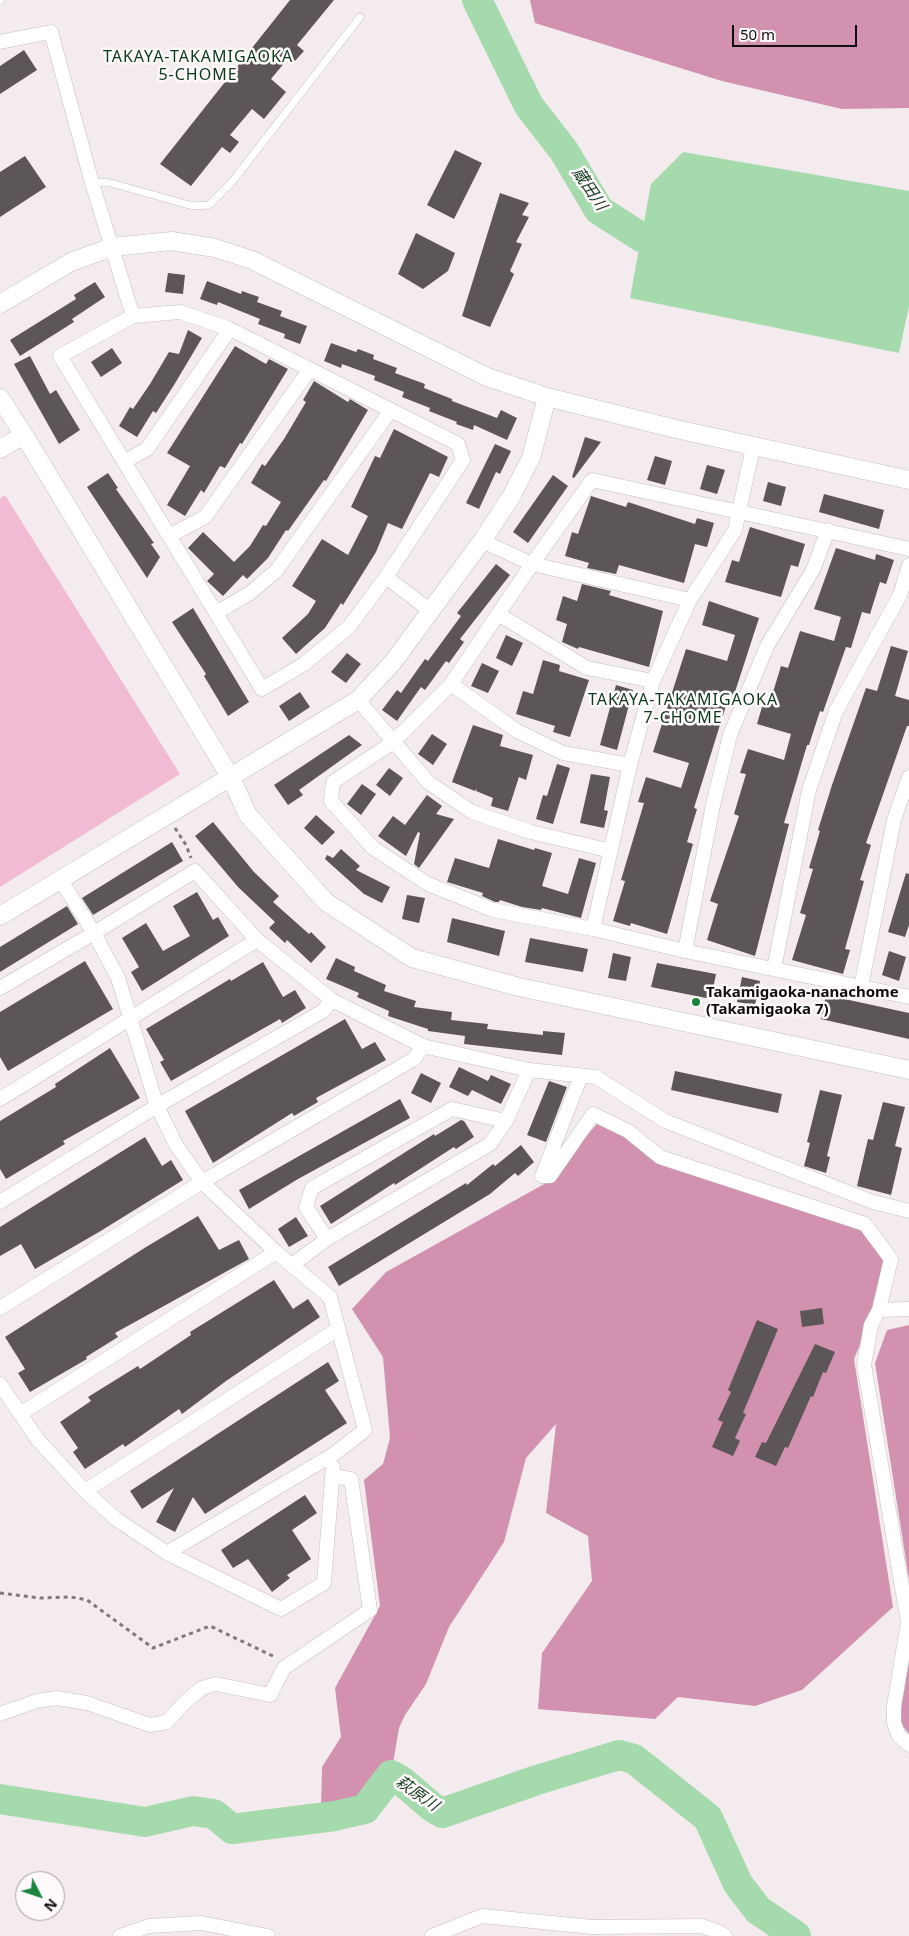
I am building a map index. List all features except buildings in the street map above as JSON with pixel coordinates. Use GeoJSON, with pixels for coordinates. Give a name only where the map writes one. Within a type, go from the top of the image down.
{"type":"FeatureCollection","features":[{"type":"Feature","properties":{"kind":"street"},"geometry":{"type":"LineString","coordinates":[[0,42],[50,32],[92,183],[133,316]]}},
{"type":"Feature","properties":{"kind":"street"},"geometry":{"type":"LineString","coordinates":[[0,304],[71,262],[112,247],[172,241],[215,248],[252,260],[487,377],[547,397],[752,447],[909,480]]}},
{"type":"Feature","properties":{"kind":"street"},"geometry":{"type":"LineString","coordinates":[[180,312],[230,329],[458,444],[463,460],[386,577],[349,627],[304,664],[262,689],[60,356],[133,316],[180,312]]}},
{"type":"Feature","properties":{"kind":"street"},"geometry":{"type":"LineString","coordinates":[[124,462],[147,449],[230,329]]}},
{"type":"Feature","properties":{"kind":"street"},"geometry":{"type":"LineString","coordinates":[[169,536],[205,518],[310,369]]}},
{"type":"Feature","properties":{"kind":"street"},"geometry":{"type":"LineString","coordinates":[[0,916],[358,700],[393,662],[482,541],[511,497],[531,458],[547,397]]}},
{"type":"Feature","properties":{"kind":"street"},"geometry":{"type":"LineString","coordinates":[[0,398],[231,778],[248,816],[326,902],[412,958],[519,988],[909,1070]]}},
{"type":"Feature","properties":{"kind":"street"},"geometry":{"type":"LineString","coordinates":[[216,613],[250,593],[276,570],[391,410]]}},
{"type":"Feature","properties":{"kind":"street"},"geometry":{"type":"LineString","coordinates":[[0,449],[24,435]]}},
{"type":"Feature","properties":{"kind":"street"},"geometry":{"type":"LineString","coordinates":[[593,929],[630,764],[653,680],[690,600],[735,530],[752,447]]}},
{"type":"Feature","properties":{"kind":"street"},"geometry":{"type":"LineString","coordinates":[[909,549],[592,480],[450,684],[392,742],[333,782],[330,801],[373,848],[428,884],[493,910],[593,929],[685,951],[909,997]]}},
{"type":"Feature","properties":{"kind":"street"},"geometry":{"type":"LineString","coordinates":[[685,951],[713,805],[730,735],[767,646],[813,570],[828,530]]}},
{"type":"Feature","properties":{"kind":"street"},"geometry":{"type":"LineString","coordinates":[[482,541],[532,564],[690,600]]}},
{"type":"Feature","properties":{"kind":"street"},"geometry":{"type":"LineString","coordinates":[[774,969],[809,790],[836,711],[900,595],[909,565]]}},
{"type":"Feature","properties":{"kind":"street"},"geometry":{"type":"LineString","coordinates":[[386,577],[431,611]]}},
{"type":"Feature","properties":{"kind":"street"},"geometry":{"type":"LineString","coordinates":[[498,614],[588,668],[653,680]]}},
{"type":"Feature","properties":{"kind":"street"},"geometry":{"type":"LineString","coordinates":[[450,684],[517,731],[563,753],[630,764]]}},
{"type":"Feature","properties":{"kind":"street"},"geometry":{"type":"LineString","coordinates":[[358,700],[428,782],[472,812],[531,832],[611,851]]}},
{"type":"Feature","properties":{"kind":"street"},"geometry":{"type":"LineString","coordinates":[[861,987],[894,820],[909,777]]}},
{"type":"Feature","properties":{"kind":"street"},"geometry":{"type":"LineString","coordinates":[[0,988],[195,871],[257,940],[332,1000],[423,1046],[529,1070],[596,1077],[665,1121],[873,1202],[909,1211]]}},
{"type":"Feature","properties":{"kind":"street"},"geometry":{"type":"LineString","coordinates":[[60,879],[94,933],[118,978],[157,1106],[176,1145],[202,1182],[276,1252],[330,1297],[365,1430],[334,1454],[167,1553]]}},
{"type":"Feature","properties":{"kind":"street"},"geometry":{"type":"LineString","coordinates":[[0,1098],[257,940]]}},
{"type":"Feature","properties":{"kind":"street"},"geometry":{"type":"LineString","coordinates":[[0,1202],[157,1106],[323,1011],[332,1000]]}},
{"type":"Feature","properties":{"kind":"street"},"geometry":{"type":"LineString","coordinates":[[0,1308],[202,1182],[414,1059],[423,1046]]}},
{"type":"Feature","properties":{"kind":"street"},"geometry":{"type":"LineString","coordinates":[[292,1265],[327,1240],[490,1144],[506,1121],[529,1070]]}},
{"type":"Feature","properties":{"kind":"street"},"geometry":{"type":"LineString","coordinates":[[581,1076],[542,1176],[550,1176],[593,1114],[628,1131],[660,1157],[865,1224],[891,1259],[879,1310],[871,1325],[864,1365],[908,1622],[894,1706],[894,1724],[899,1736],[909,1745]]}},
{"type":"Feature","properties":{"kind":"street"},"geometry":{"type":"LineString","coordinates":[[327,1240],[306,1207],[312,1188],[452,1108],[506,1121]]}},
{"type":"Feature","properties":{"kind":"street"},"geometry":{"type":"LineString","coordinates":[[20,1414],[276,1252]]}},
{"type":"Feature","properties":{"kind":"street"},"geometry":{"type":"LineString","coordinates":[[879,1310],[909,1309]]}},
{"type":"Feature","properties":{"kind":"street"},"geometry":{"type":"LineString","coordinates":[[85,1491],[338,1329]]}},
{"type":"Feature","properties":{"kind":"street"},"geometry":{"type":"LineString","coordinates":[[0,1384],[38,1440],[85,1491],[116,1519],[167,1553],[281,1609],[324,1582],[334,1454]]}},
{"type":"Feature","properties":{"kind":"street"},"geometry":{"type":"LineString","coordinates":[[0,1714],[37,1701],[57,1698],[87,1703],[150,1725],[167,1722],[184,1703],[202,1688],[216,1684],[270,1695],[284,1668],[370,1610],[351,1479],[332,1476]]}},
{"type":"Feature","properties":{"kind":"street"},"geometry":{"type":"LineString","coordinates":[[432,1936],[482,1916],[592,1927],[701,1926],[717,1931],[725,1936]]}},
{"type":"Feature","properties":{"kind":"street"},"geometry":{"type":"LineString","coordinates":[[120,1936],[150,1926],[201,1923],[268,1936]]}},
{"type":"Feature","properties":{"kind":"lane"},"geometry":{"type":"LineString","coordinates":[[92,183],[107,182],[193,206],[209,205],[232,182],[360,17]]}},
{"type":"Feature","properties":{"kind":"path"},"geometry":{"type":"LineString","coordinates":[[168,816],[186,845],[195,871]]}},
{"type":"Feature","properties":{"kind":"path"},"geometry":{"type":"LineString","coordinates":[[0,1593],[40,1598],[71,1597],[87,1600],[153,1648],[210,1626],[275,1657],[284,1668]]}},
{"type":"Feature","properties":{"kind":"shaded area"},"geometry":{"type":"Polygon","coordinates":[[[530,0],[909,0],[909,108],[842,109],[722,81],[535,23],[530,0]]]}},
{"type":"Feature","properties":{"kind":"shaded area"},"geometry":{"type":"Polygon","coordinates":[[[683,152],[909,191],[909,306],[899,353],[630,298],[651,184],[683,152]]]}},
{"type":"Feature","properties":{"kind":"shaded area"},"geometry":{"type":"Polygon","coordinates":[[[5,495],[180,774],[0,887],[0,498],[5,495]]]}},
{"type":"Feature","properties":{"kind":"shaded area"},"geometry":{"type":"Polygon","coordinates":[[[602,1118],[662,1154],[864,1223],[891,1272],[854,1359],[893,1607],[802,1690],[755,1706],[678,1697],[655,1719],[538,1709],[542,1653],[592,1581],[588,1536],[546,1513],[556,1424],[526,1458],[504,1542],[449,1627],[426,1684],[405,1715],[399,1728],[391,1775],[362,1807],[321,1811],[322,1767],[341,1737],[335,1688],[380,1606],[364,1480],[383,1464],[390,1438],[383,1357],[352,1309],[386,1272],[546,1183],[602,1118]]]}},
{"type":"Feature","properties":{"kind":"shaded area"},"geometry":{"type":"Polygon","coordinates":[[[909,1325],[909,1580],[875,1363],[887,1330],[909,1325]]]}},
{"type":"Feature","properties":{"kind":"shaded area"},"geometry":{"type":"Polygon","coordinates":[[[909,1662],[909,1734],[899,1721],[909,1662]]]}},
{"type":"Feature","properties":{"kind":"waterway","name":"蔵田川"},"geometry":{"type":"LineString","coordinates":[[477,0],[529,106],[564,151],[599,210],[641,237],[682,247]]}},
{"type":"Feature","properties":{"kind":"waterway","name":"萩原川"},"geometry":{"type":"LineString","coordinates":[[0,1799],[145,1822],[193,1811],[214,1814],[232,1829],[335,1816],[365,1809],[391,1775],[403,1782],[432,1807],[442,1813],[537,1780],[619,1755],[634,1759],[708,1818],[738,1884],[758,1910],[796,1936]]}},
{"type":"Feature","properties":{"kind":"place","name":"Takamigaoka-nanachome (Takamigaoka 7)"},"geometry":{"type":"Point","coordinates":[696,1002]}},
{"type":"Feature","properties":{"kind":"district","name":"TAKAYA-TAKAMIGAOKA 5-CHOME"},"geometry":{"type":"Point","coordinates":[198,66]}},
{"type":"Feature","properties":{"kind":"district","name":"TAKAYA-TAKAMIGAOKA 7-CHOME"},"geometry":{"type":"Point","coordinates":[683,709]}}]}
